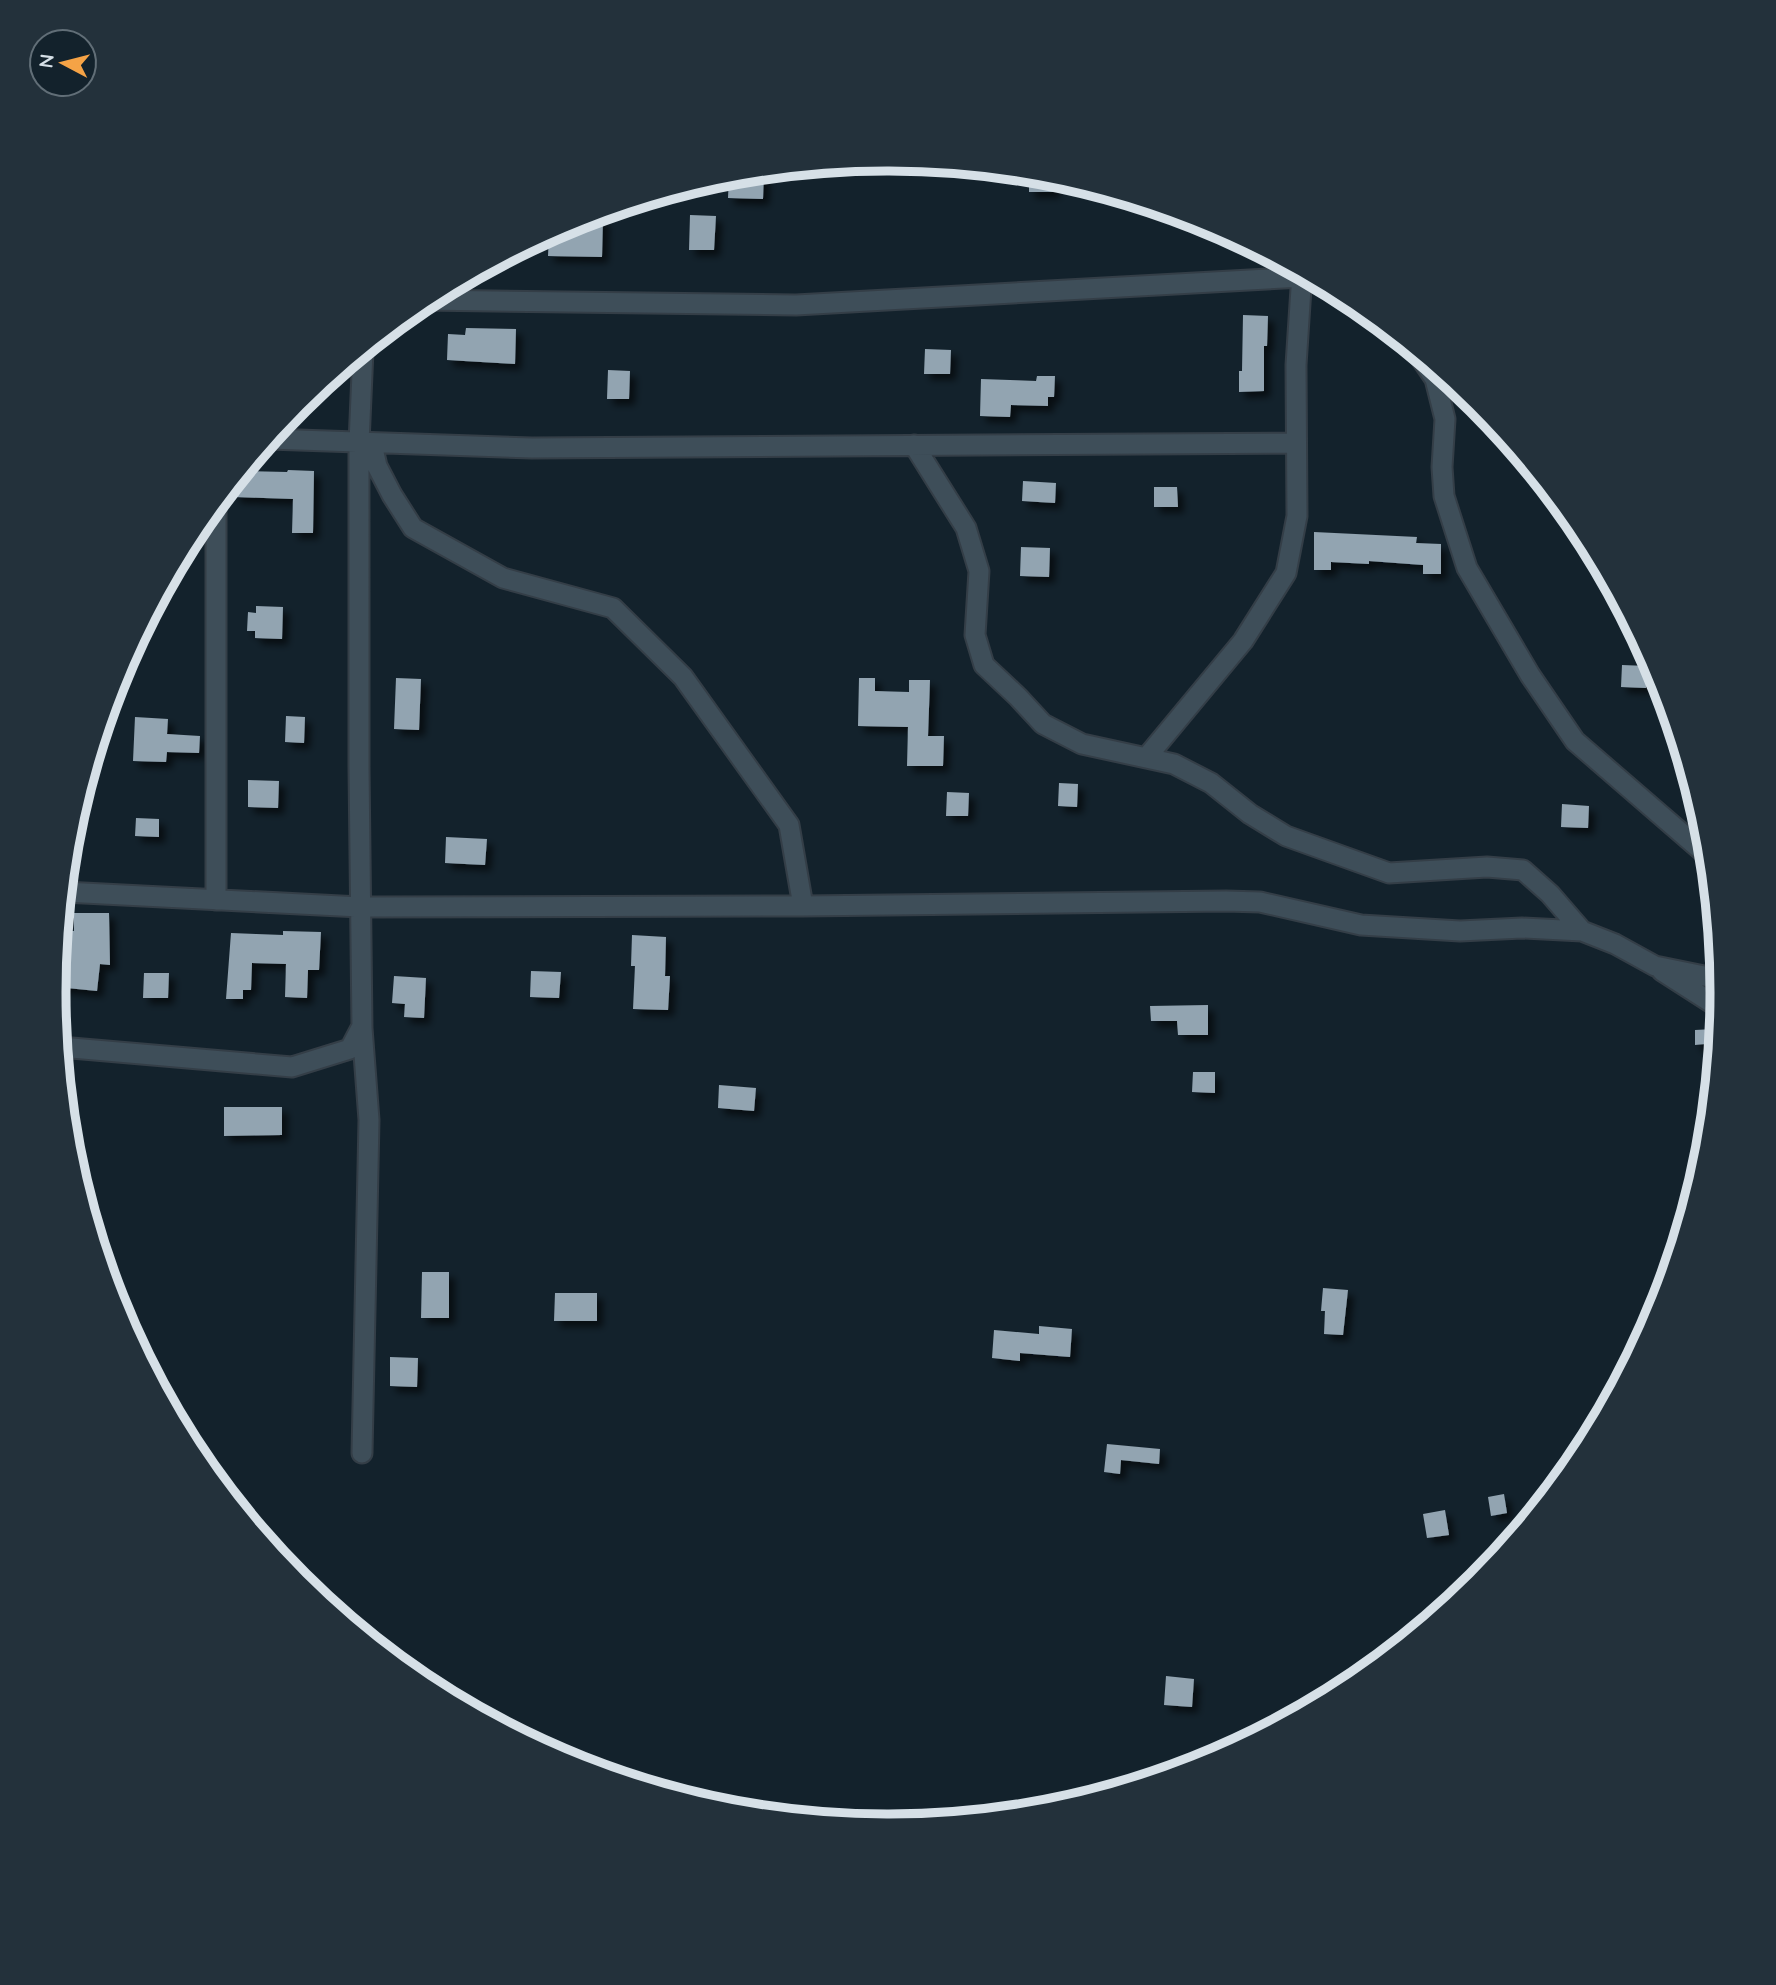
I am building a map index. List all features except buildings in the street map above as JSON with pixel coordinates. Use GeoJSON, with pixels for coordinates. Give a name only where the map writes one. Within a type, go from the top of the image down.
{"type":"FeatureCollection","features":[{"type":"Feature","properties":{"kind":"street"},"geometry":{"type":"LineString","coordinates":[[446,300],[796,305],[1289,276]]}},
{"type":"Feature","properties":{"kind":"street"},"geometry":{"type":"LineString","coordinates":[[1146,758],[1243,641],[1286,573],[1297,516],[1296,365],[1301,283]]}},
{"type":"Feature","properties":{"kind":"street"},"geometry":{"type":"LineString","coordinates":[[362,1453],[369,1120],[362,1028],[360,907],[365,443],[363,361]]}},
{"type":"Feature","properties":{"kind":"street"},"geometry":{"type":"LineString","coordinates":[[1435,380],[1445,419],[1442,467],[1444,496],[1467,568],[1530,675],[1575,741],[1696,846]]}},
{"type":"Feature","properties":{"kind":"street"},"geometry":{"type":"LineString","coordinates":[[281,439],[532,448],[1296,443]]}},
{"type":"Feature","properties":{"kind":"street"},"geometry":{"type":"LineString","coordinates":[[365,443],[413,528],[503,578],[614,608],[683,677],[789,825],[803,906]]}},
{"type":"Feature","properties":{"kind":"street"},"geometry":{"type":"LineString","coordinates":[[914,444],[966,528],[979,571],[975,635],[984,665],[1043,724],[1082,744],[1174,764],[1196,774],[1250,814],[1286,836],[1389,873],[1487,867],[1522,870],[1550,894],[1582,931]]}},
{"type":"Feature","properties":{"kind":"street"},"geometry":{"type":"LineString","coordinates":[[216,520],[216,900]]}},
{"type":"Feature","properties":{"kind":"street"},"geometry":{"type":"LineString","coordinates":[[73,892],[360,907],[1260,902],[1361,925],[1460,931],[1522,928],[1582,931],[1615,944],[1656,966],[1676,982],[1710,1002]]}},
{"type":"Feature","properties":{"kind":"street"},"geometry":{"type":"LineString","coordinates":[[1656,966],[1709,977]]}},
{"type":"Feature","properties":{"kind":"street"},"geometry":{"type":"LineString","coordinates":[[68,1048],[292,1067],[350,1049],[362,1028]]}}]}
